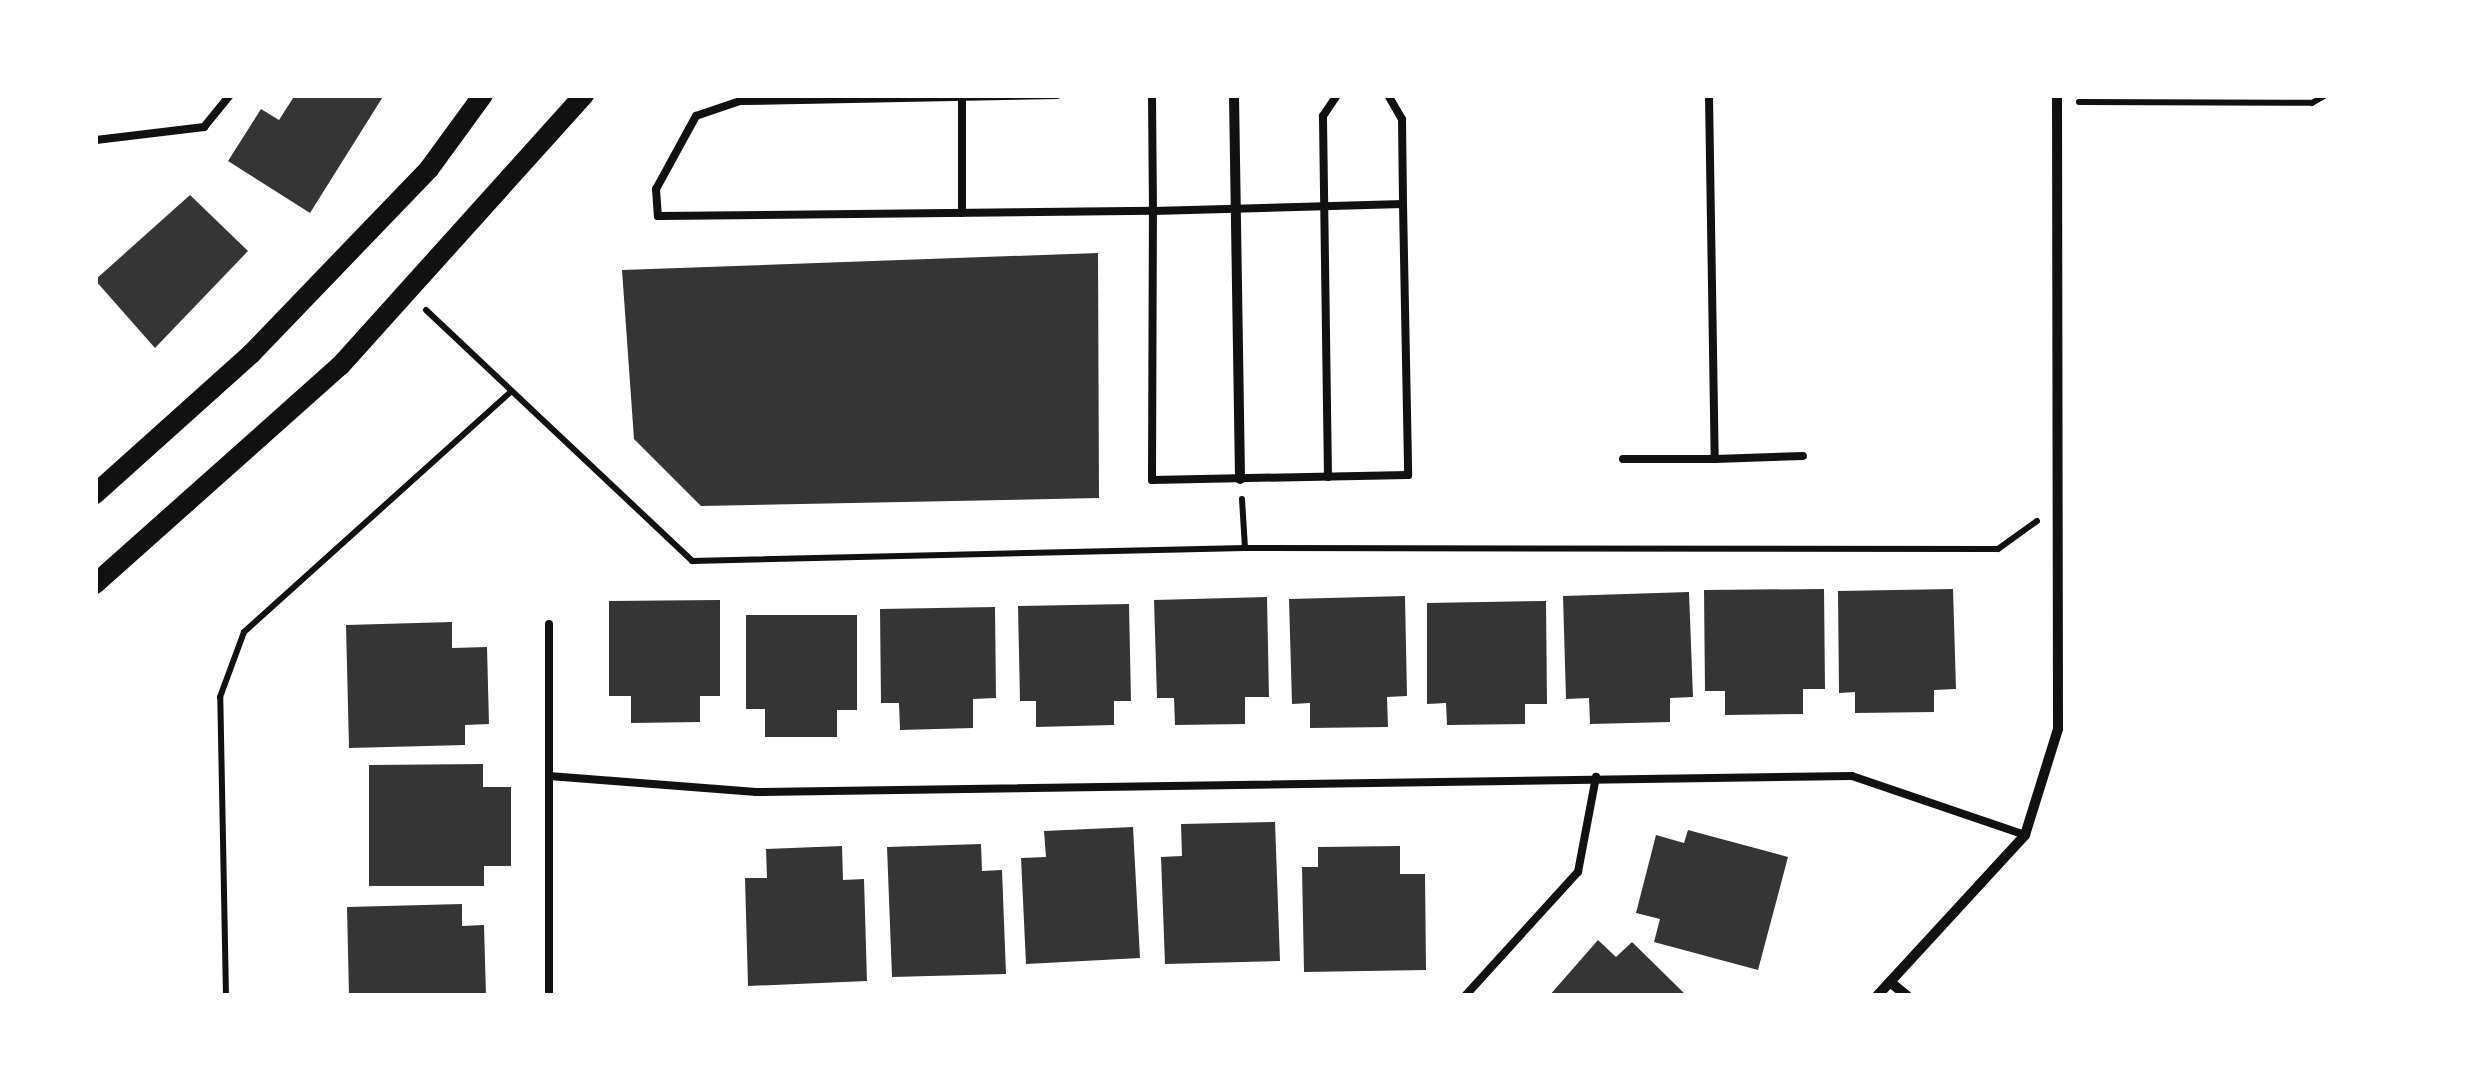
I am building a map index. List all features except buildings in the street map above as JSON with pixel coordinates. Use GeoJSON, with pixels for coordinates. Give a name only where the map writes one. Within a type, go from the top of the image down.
{"type":"FeatureCollection","features":[{"type":"Feature","properties":{"kind":"main road"},"geometry":{"type":"LineString","coordinates":[[95,494],[250,354],[430,169],[483,95]]}},
{"type":"Feature","properties":{"kind":"main road"},"geometry":{"type":"LineString","coordinates":[[95,584],[340,366],[584,95]]}},
{"type":"Feature","properties":{"kind":"street"},"geometry":{"type":"LineString","coordinates":[[1234,95],[1240,479]]}},
{"type":"Feature","properties":{"kind":"street"},"geometry":{"type":"LineString","coordinates":[[1877,996],[2025,834],[2058,729],[2063,520],[2058,98]]}},
{"type":"Feature","properties":{"kind":"street"},"geometry":{"type":"LineString","coordinates":[[1890,982],[1906,996]]}},
{"type":"Feature","properties":{"kind":"lane"},"geometry":{"type":"LineString","coordinates":[[96,140],[204,127],[230,95]]}},
{"type":"Feature","properties":{"kind":"lane"},"geometry":{"type":"LineString","coordinates":[[1057,95],[740,101],[696,116],[656,189],[658,216],[1403,204]]}},
{"type":"Feature","properties":{"kind":"lane"},"geometry":{"type":"LineString","coordinates":[[1152,95],[1152,480],[1408,475],[1402,119],[1388,95]]}},
{"type":"Feature","properties":{"kind":"lane"},"geometry":{"type":"LineString","coordinates":[[1328,477],[1323,116],[1337,95]]}},
{"type":"Feature","properties":{"kind":"lane"},"geometry":{"type":"LineString","coordinates":[[1709,95],[1715,459]]}},
{"type":"Feature","properties":{"kind":"lane"},"geometry":{"type":"LineString","coordinates":[[962,96],[962,213]]}},
{"type":"Feature","properties":{"kind":"lane"},"geometry":{"type":"LineString","coordinates":[[1623,459],[1802,456]]}},
{"type":"Feature","properties":{"kind":"lane"},"geometry":{"type":"LineString","coordinates":[[549,624],[549,996]]}},
{"type":"Feature","properties":{"kind":"lane"},"geometry":{"type":"LineString","coordinates":[[549,776],[756,792],[1852,776],[2025,834]]}},
{"type":"Feature","properties":{"kind":"lane"},"geometry":{"type":"LineString","coordinates":[[1465,996],[1578,872],[1596,777]]}},
{"type":"Feature","properties":{"kind":"path"},"geometry":{"type":"LineString","coordinates":[[2058,98],[2312,103],[2326,95]]}},
{"type":"Feature","properties":{"kind":"path"},"geometry":{"type":"LineString","coordinates":[[407,292],[692,561],[1245,548],[1998,549],[2027,521],[2063,520]]}},
{"type":"Feature","properties":{"kind":"path"},"geometry":{"type":"LineString","coordinates":[[226,996],[220,697],[244,632],[512,391]]}},
{"type":"Feature","properties":{"kind":"path"},"geometry":{"type":"LineString","coordinates":[[1240,479],[1245,548]]}}]}
